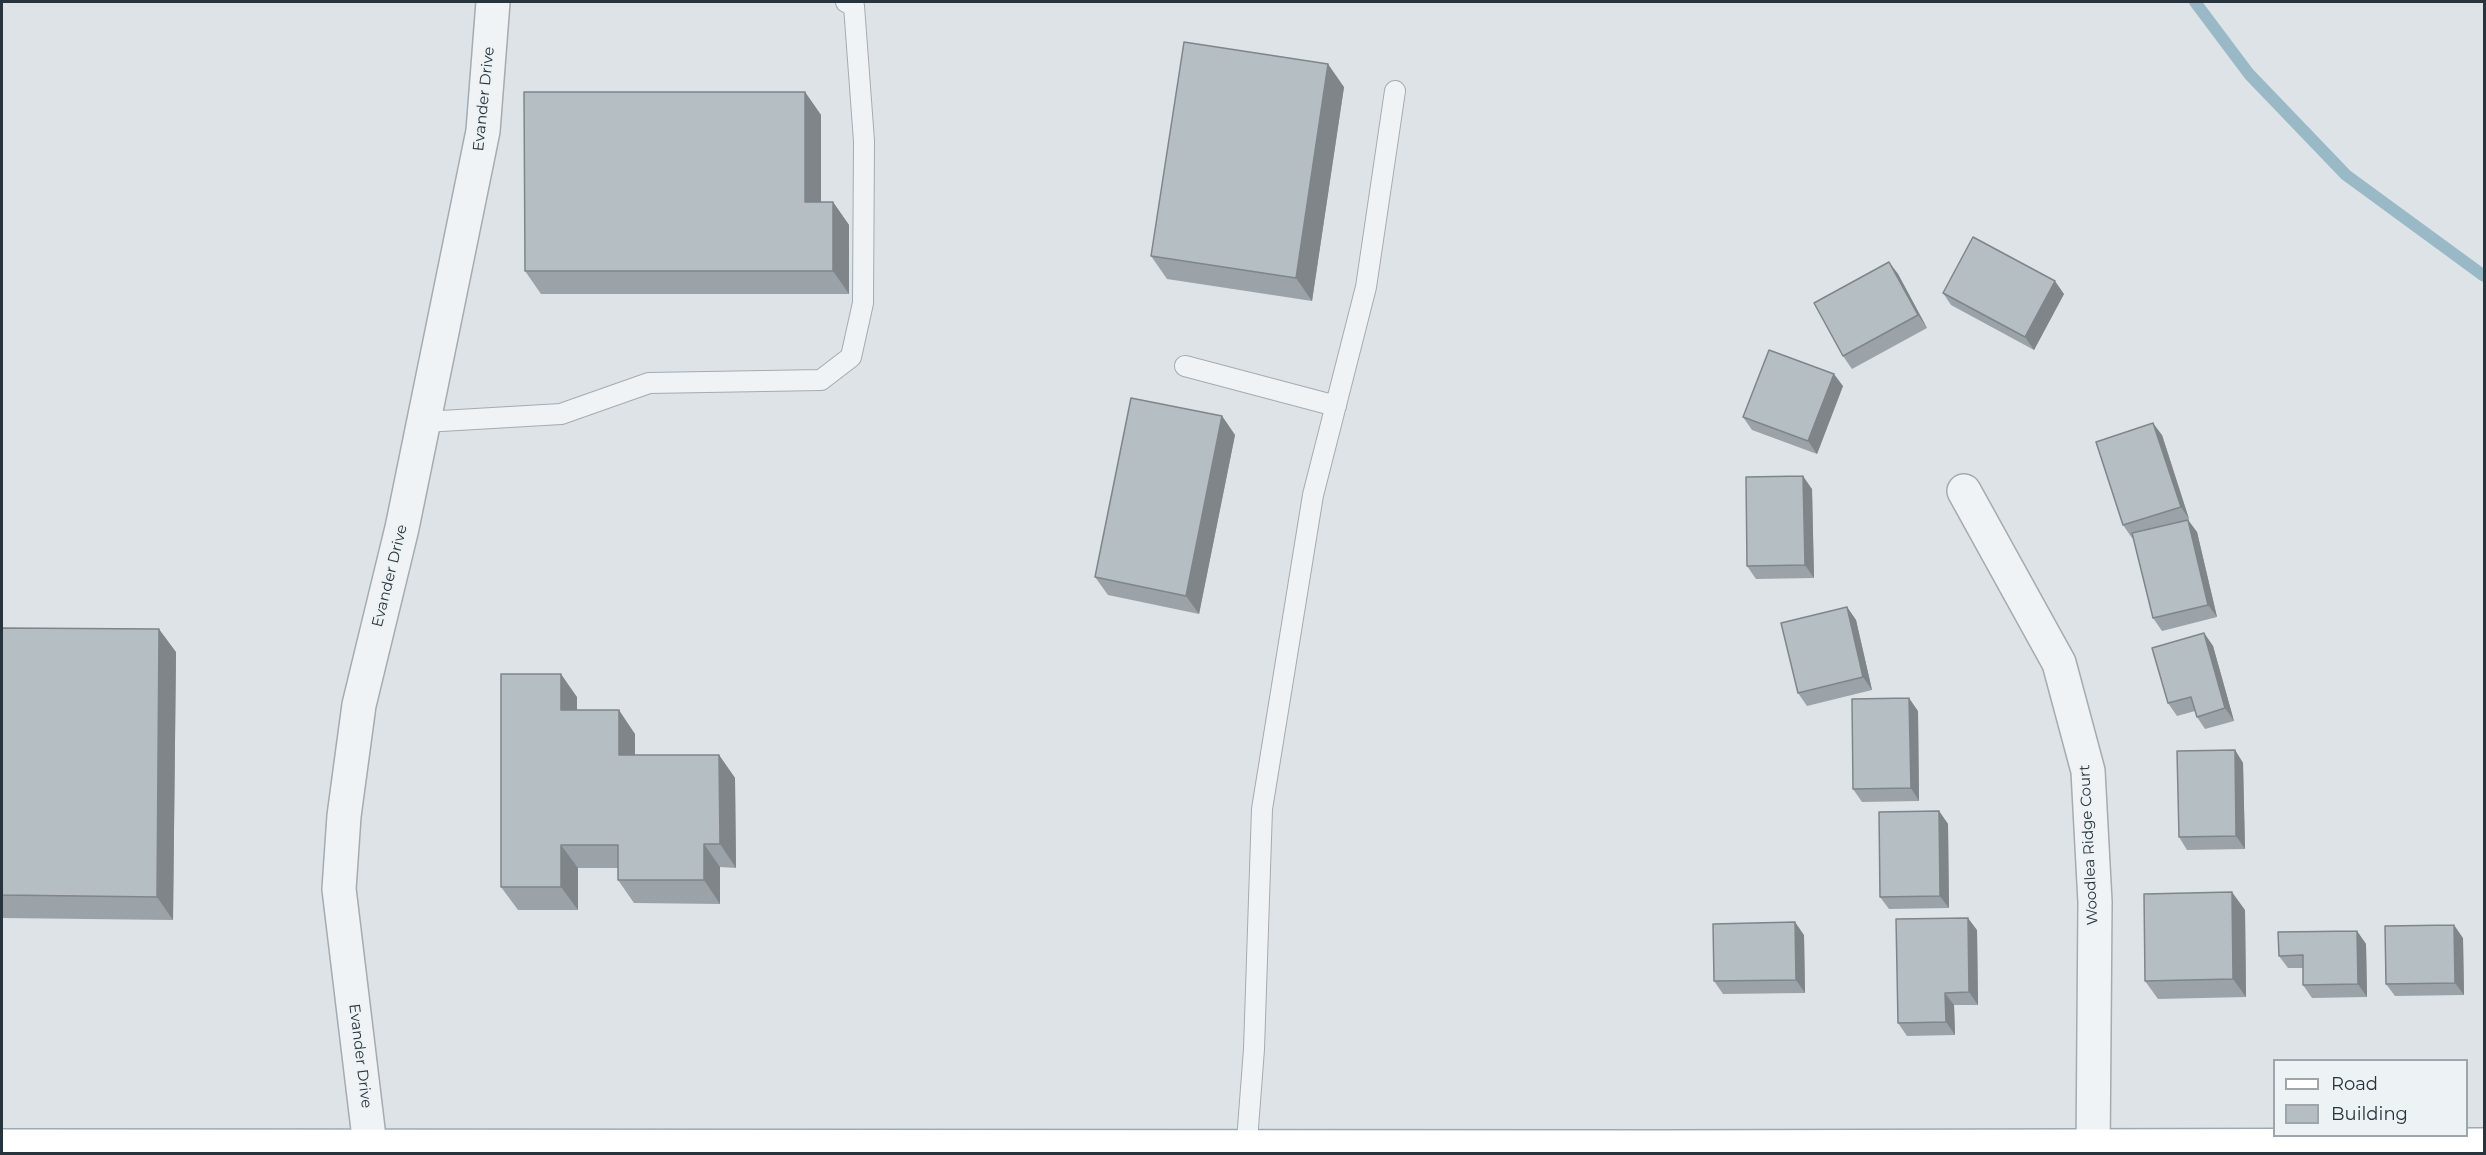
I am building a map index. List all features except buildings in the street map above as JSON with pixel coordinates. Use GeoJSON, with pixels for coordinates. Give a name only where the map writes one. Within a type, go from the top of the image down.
{"type":"FeatureCollection","features":[{"type":"Feature","properties":{"kind":"main road"},"geometry":{"type":"LineString","coordinates":[[2,1146],[371,1150],[2093,1150],[2484,1145]]}},
{"type":"Feature","properties":{"kind":"street","name":"Evander Drive"},"geometry":{"type":"LineString","coordinates":[[371,1150],[339,889],[344,816],[359,705],[402,528],[483,131],[493,2]]}},
{"type":"Feature","properties":{"kind":"street","name":"Woodlea Ridge Court"},"geometry":{"type":"LineString","coordinates":[[1964,491],[2059,663],[2088,771],[2095,902],[2093,1150]]}},
{"type":"Feature","properties":{"kind":"lane"},"geometry":{"type":"LineString","coordinates":[[424,422],[561,414],[649,383],[821,380],[851,357],[863,303],[864,141],[854,6],[846,2]]}},
{"type":"Feature","properties":{"kind":"lane"},"geometry":{"type":"LineString","coordinates":[[1246,1150],[1254,1049],[1262,809],[1313,495],[1366,287],[1395,91]]}},
{"type":"Feature","properties":{"kind":"lane"},"geometry":{"type":"LineString","coordinates":[[1185,366],[1336,406]]}},
{"type":"Feature","properties":{"kind":"waterway"},"geometry":{"type":"LineString","coordinates":[[2195,2],[2249,74],[2346,175],[2484,276]]}}]}
